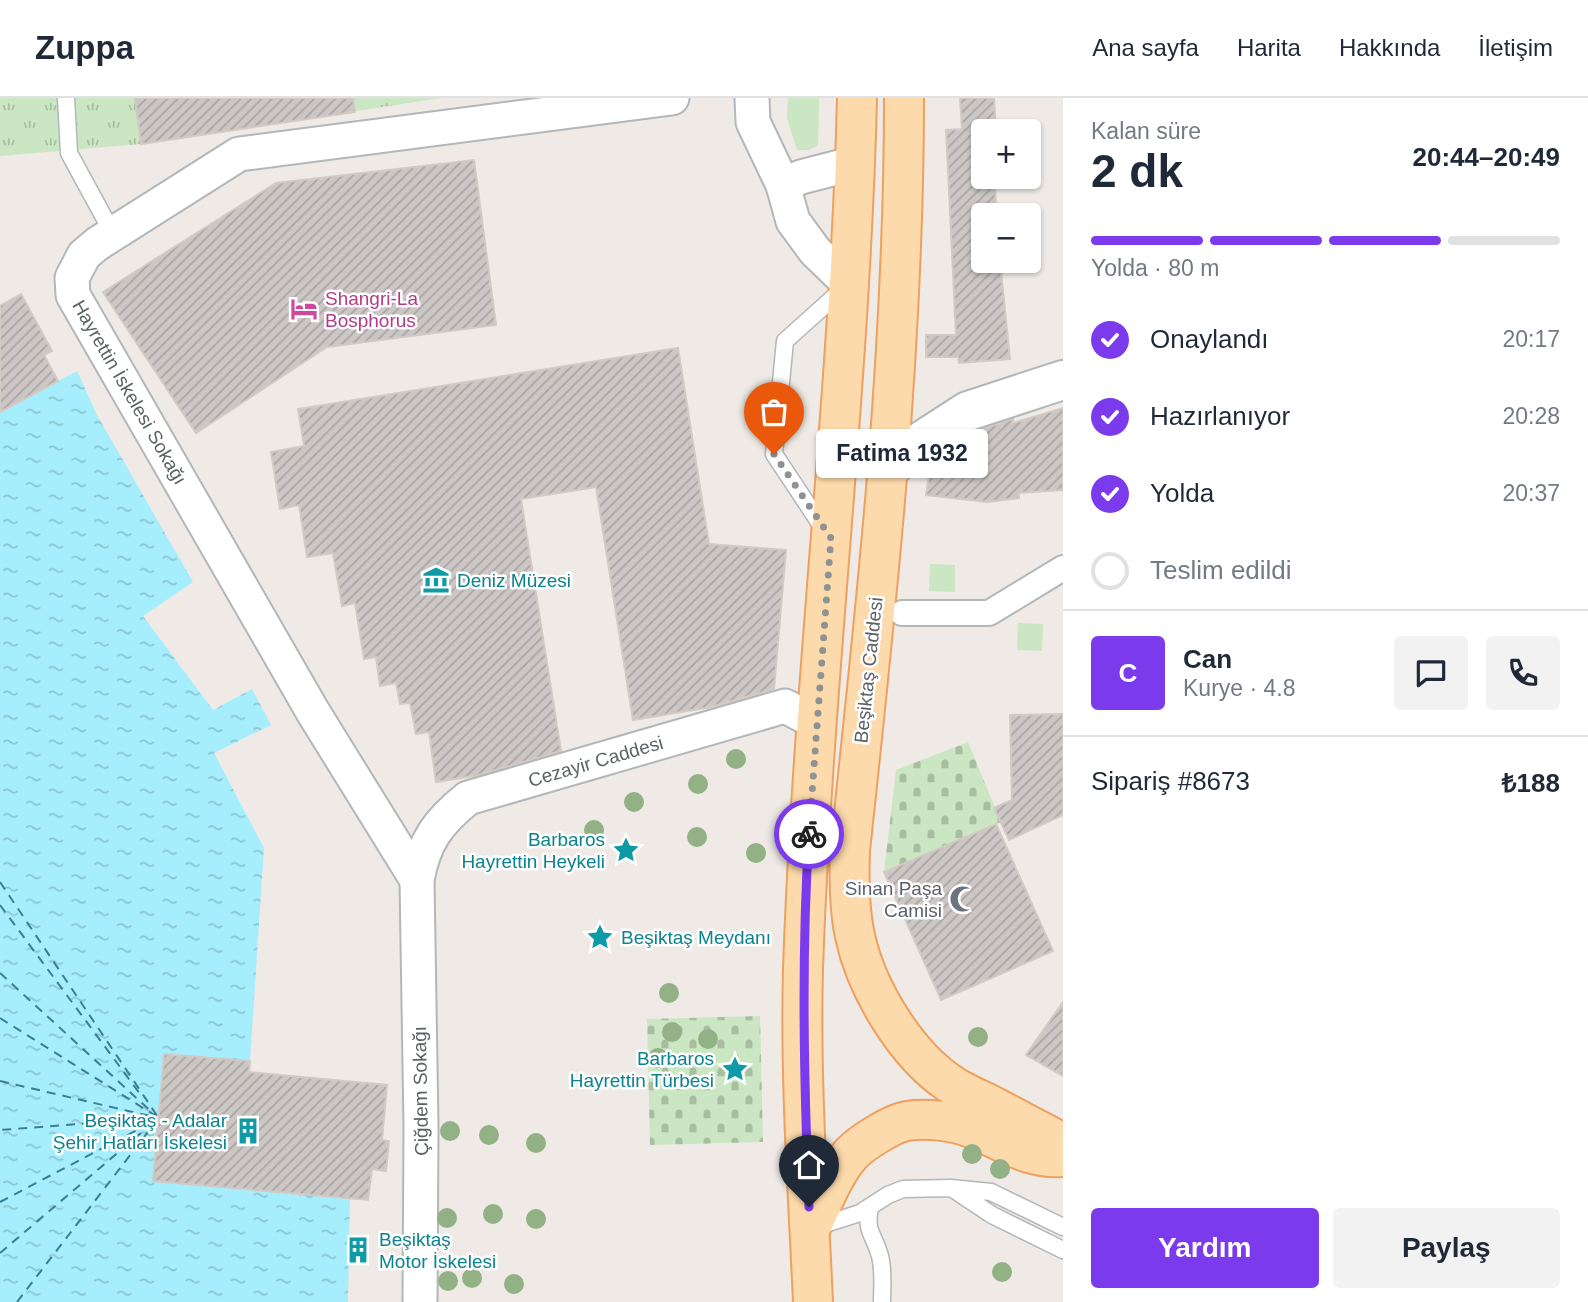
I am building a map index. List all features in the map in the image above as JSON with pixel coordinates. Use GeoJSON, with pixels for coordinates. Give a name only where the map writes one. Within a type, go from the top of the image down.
{"type":"FeatureCollection","features":[{"type":"Feature","properties":{"kind":"main road"},"geometry":{"type":"LineString","coordinates":[[813,1302],[804,1095],[803,973],[807,866],[849,284],[857,98]]}},
{"type":"Feature","properties":{"kind":"main road","name":"Beşiktaş Caddesi"},"geometry":{"type":"LineString","coordinates":[[904,98],[902,216],[888,470],[850,850],[849,873],[855,935],[861,958],[885,1010],[930,1069],[950,1084],[1063,1143]]}},
{"type":"Feature","properties":{"kind":"main road"},"geometry":{"type":"LineString","coordinates":[[810,1229],[839,1171],[852,1153],[868,1140],[905,1121],[943,1121],[971,1128],[1023,1151],[1050,1158],[1063,1157]]}},
{"type":"Feature","properties":{"kind":"street","name":"Hayrettin İskelesi Sokağı"},"geometry":{"type":"LineString","coordinates":[[417,880],[313,712],[73,295],[72,278],[84,255],[112,232],[239,154],[672,98]]}},
{"type":"Feature","properties":{"kind":"street"},"geometry":{"type":"LineString","coordinates":[[752,98],[753,122],[783,185],[793,221],[815,250],[849,284]]}},
{"type":"Feature","properties":{"kind":"street"},"geometry":{"type":"LineString","coordinates":[[783,185],[801,177],[855,163]]}},
{"type":"Feature","properties":{"kind":"street"},"geometry":{"type":"LineString","coordinates":[[888,470],[920,442],[968,411],[1063,380]]}},
{"type":"Feature","properties":{"kind":"street"},"geometry":{"type":"LineString","coordinates":[[902,613],[989,612],[1063,568]]}},
{"type":"Feature","properties":{"kind":"street","name":"Cezayir Caddesi"},"geometry":{"type":"LineString","coordinates":[[417,880],[421,855],[432,833],[468,798],[785,706],[817,723]]}},
{"type":"Feature","properties":{"kind":"street","name":"Çiğdem Sokağı"},"geometry":{"type":"LineString","coordinates":[[417,880],[422,1140],[419,1302]]}},
{"type":"Feature","properties":{"kind":"lane"},"geometry":{"type":"LineString","coordinates":[[66,98],[69,153],[112,232]]}},
{"type":"Feature","properties":{"kind":"lane"},"geometry":{"type":"LineString","coordinates":[[831,538],[774,454],[785,341],[849,284]]}},
{"type":"Feature","properties":{"kind":"lane"},"geometry":{"type":"LineString","coordinates":[[810,1229],[860,1213],[903,1189],[951,1188],[991,1192],[1063,1227]]}},
{"type":"Feature","properties":{"kind":"lane"},"geometry":{"type":"LineString","coordinates":[[951,1188],[992,1215],[1063,1250]]}},
{"type":"Feature","properties":{"kind":"lane"},"geometry":{"type":"LineString","coordinates":[[870,1207],[867,1223],[880,1254],[883,1271],[882,1302]]}},
{"type":"Feature","properties":{"kind":"green space"},"geometry":{"type":"Polygon","coordinates":[[[0,98],[441,98],[141,144],[0,156],[0,98]]]}},
{"type":"Feature","properties":{"kind":"green space"},"geometry":{"type":"Polygon","coordinates":[[[788,98],[819,98],[818,145],[809,150],[797,150],[787,118],[788,98]]]}},
{"type":"Feature","properties":{"kind":"green space"},"geometry":{"type":"Polygon","coordinates":[[[930,564],[955,565],[955,592],[929,591],[930,564]]]}},
{"type":"Feature","properties":{"kind":"green space"},"geometry":{"type":"Polygon","coordinates":[[[1018,623],[1043,624],[1042,651],[1017,650],[1018,623]]]}},
{"type":"Feature","properties":{"kind":"green space"},"geometry":{"type":"Polygon","coordinates":[[[968,742],[1001,822],[884,872],[896,770],[968,742]]]}},
{"type":"Feature","properties":{"kind":"green space"},"geometry":{"type":"Polygon","coordinates":[[[760,1016],[763,1142],[650,1145],[647,1019],[760,1016]]]}},
{"type":"Feature","properties":{"kind":"water"},"geometry":{"type":"Polygon","coordinates":[[[77,371],[97,415],[193,582],[143,616],[213,710],[252,689],[271,725],[214,753],[264,848],[250,1061],[164,1054],[350,1198],[348,1302],[0,1302],[0,412],[77,371]]]}},
{"type":"Feature","properties":{"kind":"building"},"geometry":{"type":"Polygon","coordinates":[[[135,98],[353,98],[355,112],[141,144],[135,98]]]}},
{"type":"Feature","properties":{"kind":"building"},"geometry":{"type":"Polygon","coordinates":[[[960,98],[994,98],[995,119],[971,119],[971,189],[995,189],[996,203],[971,203],[971,273],[1001,273],[1010,359],[959,363],[958,357],[926,357],[926,335],[956,335],[946,130],[962,129],[960,98]]]}},
{"type":"Feature","properties":{"kind":"building","name":"Shangri-La Bosphorus"},"geometry":{"type":"Polygon","coordinates":[[[474,160],[496,325],[327,347],[196,433],[103,292],[276,183],[474,160]]]}},
{"type":"Feature","properties":{"kind":"building"},"geometry":{"type":"Polygon","coordinates":[[[21,294],[52,351],[44,355],[58,381],[0,412],[0,306],[21,294]]]}},
{"type":"Feature","properties":{"kind":"building","name":"Deniz Müzesi"},"geometry":{"type":"Polygon","coordinates":[[[678,348],[709,544],[786,550],[774,689],[711,707],[633,720],[596,487],[521,499],[561,751],[479,775],[436,782],[429,732],[416,734],[410,703],[400,704],[396,683],[380,686],[376,657],[364,659],[355,603],[342,606],[333,553],[307,557],[299,505],[280,509],[271,452],[304,446],[298,409],[678,348]]]}},
{"type":"Feature","properties":{"kind":"building"},"geometry":{"type":"Polygon","coordinates":[[[1063,408],[1063,490],[1019,493],[1019,498],[987,502],[926,495],[931,462],[977,431],[1013,419],[1013,423],[1063,408]]]}},
{"type":"Feature","properties":{"kind":"building"},"geometry":{"type":"Polygon","coordinates":[[[1063,714],[1063,815],[1009,840],[994,808],[1012,800],[1010,715],[1063,714]]]}},
{"type":"Feature","properties":{"kind":"building","name":"Sinan Paşa Camisi"},"geometry":{"type":"Polygon","coordinates":[[[996,824],[1053,951],[941,1000],[884,872],[996,824]]]}},
{"type":"Feature","properties":{"kind":"building"},"geometry":{"type":"Polygon","coordinates":[[[1063,1002],[1063,1076],[1026,1055],[1063,1002]]]}},
{"type":"Feature","properties":{"kind":"building","name":"Beşiktaş - Adalar Şehir Hatları İskelesi"},"geometry":{"type":"Polygon","coordinates":[[[164,1054],[250,1061],[249,1072],[387,1085],[382,1140],[389,1141],[386,1171],[372,1169],[368,1200],[153,1181],[164,1054]]]}},
{"type":"Feature","properties":{"kind":"ferry route"},"geometry":{"type":"LineString","coordinates":[[0,882],[158,1117]]}},
{"type":"Feature","properties":{"kind":"ferry route"},"geometry":{"type":"LineString","coordinates":[[0,905],[143,1098]]}},
{"type":"Feature","properties":{"kind":"ferry route"},"geometry":{"type":"LineString","coordinates":[[0,973],[155,1115]]}},
{"type":"Feature","properties":{"kind":"ferry route"},"geometry":{"type":"LineString","coordinates":[[0,1018],[159,1118],[0,1130]]}},
{"type":"Feature","properties":{"kind":"ferry route"},"geometry":{"type":"LineString","coordinates":[[0,1081],[154,1117]]}},
{"type":"Feature","properties":{"kind":"ferry route"},"geometry":{"type":"LineString","coordinates":[[0,1202],[158,1119]]}},
{"type":"Feature","properties":{"kind":"ferry route"},"geometry":{"type":"LineString","coordinates":[[17,1302],[158,1119]]}},
{"type":"Feature","properties":{"kind":"ferry route"},"geometry":{"type":"LineString","coordinates":[[0,1253],[155,1121]]}},
{"type":"Feature","properties":{"kind":"way so far"},"geometry":{"type":"LineString","coordinates":[[774,454],[831,538],[809,834]]}},
{"type":"Feature","properties":{"kind":"place","name":"Shangri-La Bosphorus"},"geometry":{"type":"Point","coordinates":[304,309]}},
{"type":"Feature","properties":{"kind":"place","name":"Fatima 1932"},"geometry":{"type":"Point","coordinates":[774,454]}},
{"type":"Feature","properties":{"kind":"place","name":"Deniz Müzesi"},"geometry":{"type":"Point","coordinates":[436,580]}},
{"type":"Feature","properties":{"kind":"place","name":"Barbaros Hayrettin Heykeli"},"geometry":{"type":"Point","coordinates":[626,850]}},
{"type":"Feature","properties":{"kind":"place","name":"Sinan Paşa Camisi"},"geometry":{"type":"Point","coordinates":[963,899]}},
{"type":"Feature","properties":{"kind":"place","name":"Beşiktaş Meydanı"},"geometry":{"type":"Point","coordinates":[600,937]}},
{"type":"Feature","properties":{"kind":"place","name":"Barbaros Hayrettin Türbesi"},"geometry":{"type":"Point","coordinates":[735,1069]}},
{"type":"Feature","properties":{"kind":"place","name":"Beşiktaş - Adalar Şehir Hatları İskelesi"},"geometry":{"type":"Point","coordinates":[248,1131]}},
{"type":"Feature","properties":{"kind":"place","name":"Beşiktaş Motor İskelesi"},"geometry":{"type":"Point","coordinates":[358,1250]}},
{"type":"Feature","properties":{"kind":"route"},"geometry":{"type":"LineString","coordinates":[[809,834],[803,973],[804,1095],[809,1207]]}}]}
